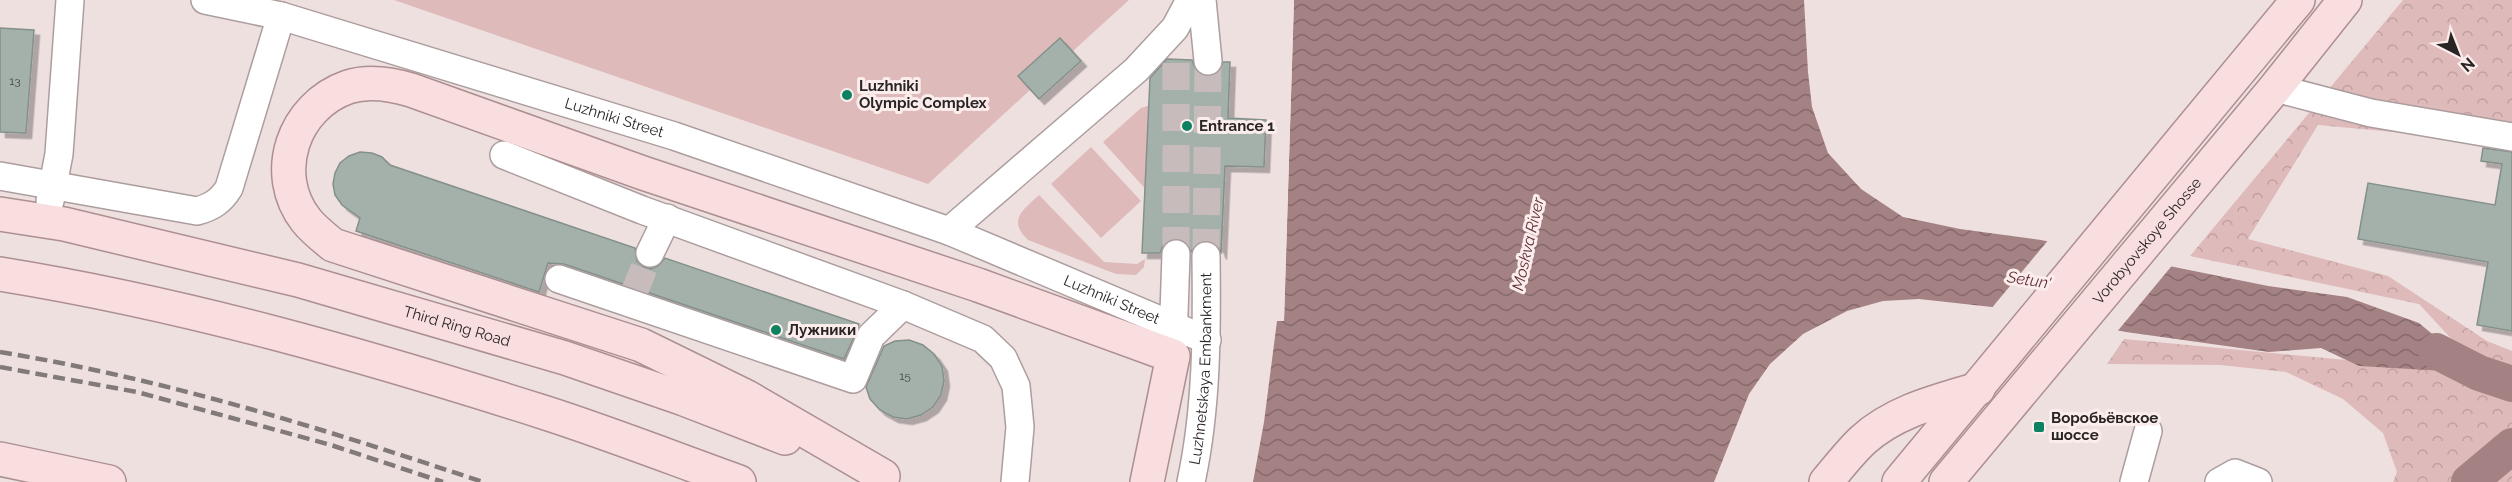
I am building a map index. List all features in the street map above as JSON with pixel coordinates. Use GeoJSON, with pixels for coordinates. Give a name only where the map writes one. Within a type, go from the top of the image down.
{"type":"FeatureCollection","features":[{"type":"Feature","properties":{"kind":"main road","name":"Vorobyovskoye Shosse"},"geometry":{"type":"LineString","coordinates":[[1946,482],[2275,88],[2345,0]]}},
{"type":"Feature","properties":{"kind":"main road"},"geometry":{"type":"LineString","coordinates":[[1899,482],[2113,225],[2289,4]]}},
{"type":"Feature","properties":{"kind":"main road"},"geometry":{"type":"LineString","coordinates":[[892,479],[747,397],[641,345],[333,245],[306,219],[297,206],[289,185],[288,169],[294,138],[311,111],[335,93],[360,84],[377,83],[411,90],[643,173],[978,285],[1093,327],[1173,341]]}},
{"type":"Feature","properties":{"kind":"main road","name":"Third Ring Road"},"geometry":{"type":"LineString","coordinates":[[0,214],[64,224],[298,280],[554,354],[684,399],[892,479]]}},
{"type":"Feature","properties":{"kind":"main road"},"geometry":{"type":"LineString","coordinates":[[0,274],[181,308],[283,334],[547,413],[739,482]]}},
{"type":"Feature","properties":{"kind":"main road"},"geometry":{"type":"LineString","coordinates":[[0,284],[53,283]]}},
{"type":"Feature","properties":{"kind":"main road","name":"Luzhnetskaya Embankment"},"geometry":{"type":"LineString","coordinates":[[1148,482],[1173,341]]}},
{"type":"Feature","properties":{"kind":"main road"},"geometry":{"type":"LineString","coordinates":[[1826,482],[1864,440],[1890,421],[1912,410],[1978,389]]}},
{"type":"Feature","properties":{"kind":"main road"},"geometry":{"type":"LineString","coordinates":[[0,459],[109,482]]}},
{"type":"Feature","properties":{"kind":"street"},"geometry":{"type":"LineString","coordinates":[[52,194],[59,154],[70,0]]}},
{"type":"Feature","properties":{"kind":"street","name":"Luzhniki Street"},"geometry":{"type":"LineString","coordinates":[[205,0],[281,16],[674,136],[949,231],[1016,259],[1173,341],[1207,340]]}},
{"type":"Feature","properties":{"kind":"street"},"geometry":{"type":"LineString","coordinates":[[949,231],[1136,70],[1175,28],[1190,0]]}},
{"type":"Feature","properties":{"kind":"street"},"geometry":{"type":"LineString","coordinates":[[1202,0],[1208,61]]}},
{"type":"Feature","properties":{"kind":"street"},"geometry":{"type":"LineString","coordinates":[[0,176],[52,194],[197,211],[217,203],[229,188],[281,16]]}},
{"type":"Feature","properties":{"kind":"street"},"geometry":{"type":"LineString","coordinates":[[1175,28],[1176,60]]}},
{"type":"Feature","properties":{"kind":"street"},"geometry":{"type":"LineString","coordinates":[[2275,88],[2371,113],[2512,137]]}},
{"type":"Feature","properties":{"kind":"street"},"geometry":{"type":"LineString","coordinates":[[504,155],[666,218],[903,305],[976,335],[994,347],[1012,372],[1019,402],[1020,427],[1015,482]]}},
{"type":"Feature","properties":{"kind":"street"},"geometry":{"type":"LineString","coordinates":[[650,253],[666,218]]}},
{"type":"Feature","properties":{"kind":"street","name":"Luzhnetskaya Embankment"},"geometry":{"type":"LineString","coordinates":[[1173,341],[1176,254]]}},
{"type":"Feature","properties":{"kind":"street","name":"Luzhnetskaya Embankment"},"geometry":{"type":"LineString","coordinates":[[1191,482],[1196,459],[1207,340],[1206,256]]}},
{"type":"Feature","properties":{"kind":"street","name":"Luzhniki Street"},"geometry":{"type":"LineString","coordinates":[[1016,259],[1093,327]]}},
{"type":"Feature","properties":{"kind":"street"},"geometry":{"type":"LineString","coordinates":[[559,279],[633,298],[853,379],[871,336],[903,305]]}},
{"type":"Feature","properties":{"kind":"street"},"geometry":{"type":"LineString","coordinates":[[1173,341],[1205,366]]}},
{"type":"Feature","properties":{"kind":"street"},"geometry":{"type":"LineString","coordinates":[[2134,482],[2148,431]]}},
{"type":"Feature","properties":{"kind":"street"},"geometry":{"type":"LineString","coordinates":[[2219,482],[2235,473],[2258,482]]}},
{"type":"Feature","properties":{"kind":"green space","name":"Luzhniki Olympic Complex"},"geometry":{"type":"Polygon","coordinates":[[[394,0],[1129,0],[1073,51],[1081,61],[1039,99],[1030,90],[928,184],[394,0]]]}},
{"type":"Feature","properties":{"kind":"green space"},"geometry":{"type":"Polygon","coordinates":[[[2403,0],[2512,0],[2512,143],[2318,125],[2248,239],[2388,276],[2487,341],[2512,351],[2512,482],[2393,482],[2397,472],[2383,433],[2343,399],[2286,372],[2220,365],[2107,364],[2124,339],[2483,373],[2419,304],[2190,256],[2403,0]]]}},
{"type":"Feature","properties":{"kind":"green space"},"geometry":{"type":"Polygon","coordinates":[[[1150,105],[1149,193],[1103,142],[1141,108],[1150,105]]]}},
{"type":"Feature","properties":{"kind":"green space"},"geometry":{"type":"Polygon","coordinates":[[[1091,147],[1141,201],[1101,238],[1051,184],[1091,147]]]}},
{"type":"Feature","properties":{"kind":"green space"},"geometry":{"type":"Polygon","coordinates":[[[1039,195],[1104,262],[1137,264],[1145,259],[1144,267],[1136,275],[1116,274],[1028,240],[1022,233],[1018,221],[1023,211],[1039,195]]]}},
{"type":"Feature","properties":{"kind":"water","name":"Moskva River"},"geometry":{"type":"Polygon","coordinates":[[[1294,0],[1804,0],[1812,107],[1828,153],[1861,189],[1903,217],[1960,229],[2041,240],[2268,286],[2347,297],[2419,323],[2479,373],[2359,366],[2321,348],[2269,352],[2126,332],[1992,307],[1919,299],[1883,301],[1847,311],[1803,334],[1770,364],[1749,394],[1714,482],[1253,482],[1264,422],[1277,321],[1284,321],[1294,0]]]}},
{"type":"Feature","properties":{"kind":"pier"},"geometry":{"type":"Polygon","coordinates":[[[1291,0],[1294,0],[1284,321],[1274,321],[1276,318],[1281,318],[1291,0]]]}},
{"type":"Feature","properties":{"kind":"pier"},"geometry":{"type":"Polygon","coordinates":[[[2050,238],[2175,262],[2116,333],[1990,310],[2050,238]]]}},
{"type":"Feature","properties":{"kind":"building"},"geometry":{"type":"Polygon","coordinates":[[[0,28],[34,30],[26,133],[0,132],[0,28]]]}},
{"type":"Feature","properties":{"kind":"building"},"geometry":{"type":"Polygon","coordinates":[[[1060,38],[1081,61],[1039,99],[1018,76],[1060,38]]]}},
{"type":"Feature","properties":{"kind":"building","name":"Entrance 1"},"geometry":{"type":"Polygon","coordinates":[[[1167,59],[1192,60],[1196,71],[1202,76],[1209,77],[1218,73],[1223,62],[1230,62],[1228,118],[1266,120],[1264,167],[1225,166],[1221,254],[1213,242],[1206,240],[1199,242],[1191,252],[1185,241],[1176,238],[1163,245],[1160,253],[1142,253],[1150,78],[1167,59]]]}},
{"type":"Feature","properties":{"kind":"building"},"geometry":{"type":"Polygon","coordinates":[[[2483,148],[2512,152],[2512,331],[2477,325],[2488,262],[2358,239],[2368,183],[2495,205],[2502,164],[2481,161],[2483,148]]]}},
{"type":"Feature","properties":{"kind":"building"},"geometry":{"type":"Polygon","coordinates":[[[360,152],[372,153],[382,157],[390,165],[635,248],[637,261],[644,267],[651,269],[658,266],[665,258],[859,324],[858,328],[844,359],[564,264],[548,263],[539,292],[356,231],[360,218],[342,205],[335,195],[333,184],[340,163],[360,152]]]}},
{"type":"Feature","properties":{"kind":"building"},"geometry":{"type":"Polygon","coordinates":[[[909,340],[923,345],[934,354],[942,366],[944,381],[941,395],[933,407],[921,415],[907,419],[893,417],[880,410],[870,399],[866,387],[884,346],[895,341],[909,340]]]}},
{"type":"Feature","properties":{"kind":"waterway","name":"Setun'"},"geometry":{"type":"LineString","coordinates":[[2436,351],[2479,373],[2512,384]]}},
{"type":"Feature","properties":{"kind":"waterway","name":"Setun'"},"geometry":{"type":"LineString","coordinates":[[2469,482],[2512,446]]}},
{"type":"Feature","properties":{"kind":"tunnel"},"geometry":{"type":"LineString","coordinates":[[1176,60],[1176,254]]}},
{"type":"Feature","properties":{"kind":"tunnel"},"geometry":{"type":"LineString","coordinates":[[1206,256],[1208,61]]}},
{"type":"Feature","properties":{"kind":"tunnel"},"geometry":{"type":"LineString","coordinates":[[634,293],[650,253]]}},
{"type":"Feature","properties":{"kind":"railway"},"geometry":{"type":"LineString","coordinates":[[0,352],[123,376],[244,407],[483,482]]}},
{"type":"Feature","properties":{"kind":"railway"},"geometry":{"type":"LineString","coordinates":[[0,367],[137,392],[331,445],[443,482]]}},
{"type":"Feature","properties":{"kind":"place","name":"Luzhniki Olympic Complex"},"geometry":{"type":"Point","coordinates":[847,95]}},
{"type":"Feature","properties":{"kind":"place","name":"Entrance 1"},"geometry":{"type":"Point","coordinates":[1187,126]}},
{"type":"Feature","properties":{"kind":"place","name":"Лужники"},"geometry":{"type":"Point","coordinates":[776,330]}},
{"type":"Feature","properties":{"kind":"place","name":"Воробьёвское шоссе"},"geometry":{"type":"Point","coordinates":[2039,427]}}]}
